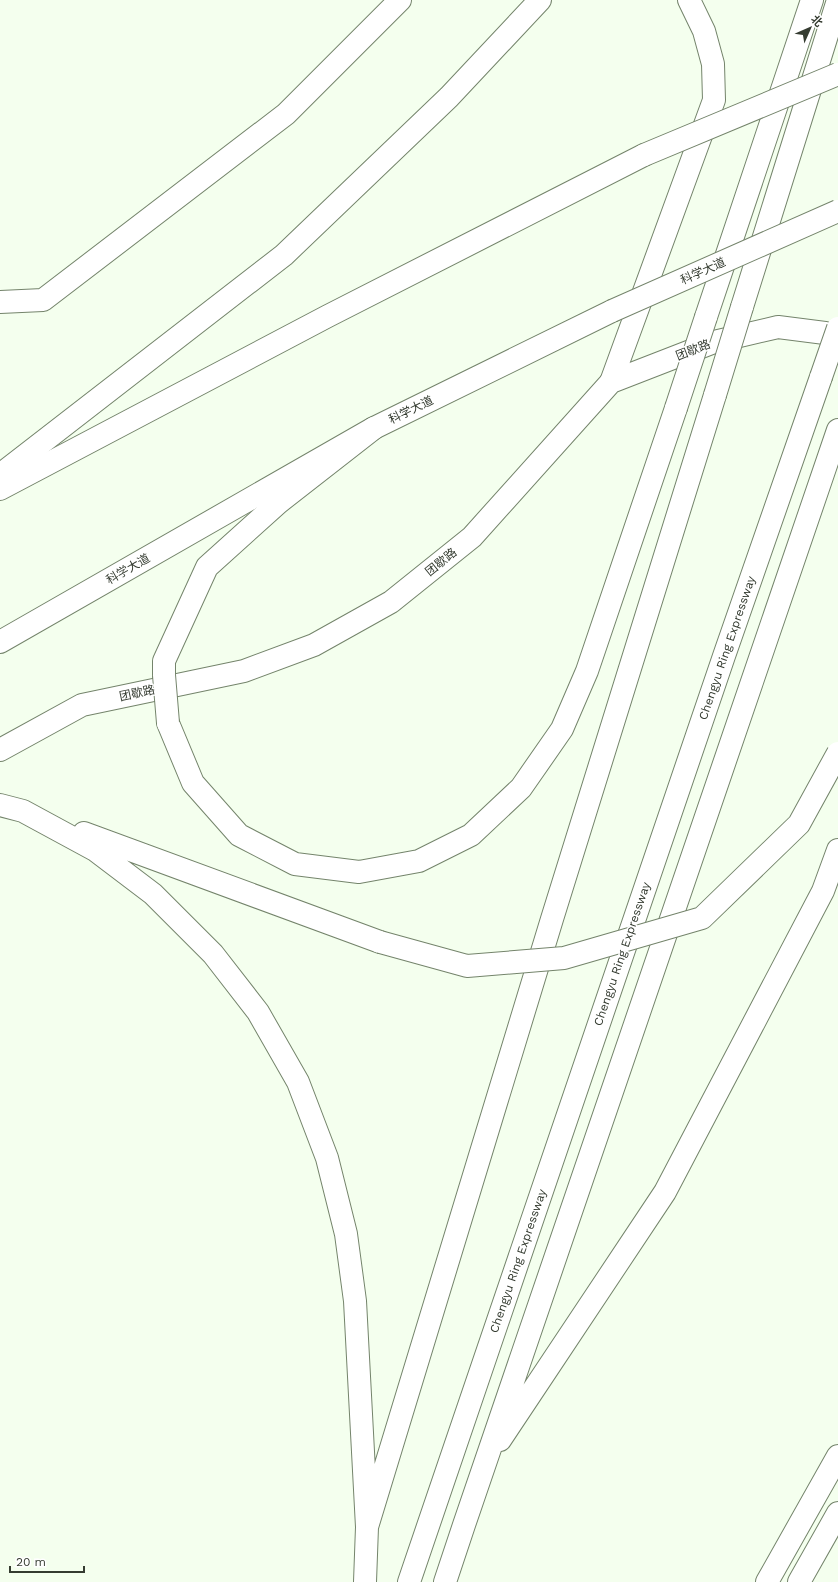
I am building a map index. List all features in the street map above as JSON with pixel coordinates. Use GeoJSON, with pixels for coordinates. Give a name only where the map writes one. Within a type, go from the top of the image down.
{"type":"FeatureCollection","features":[{"type":"Feature","properties":{"kind":"main road"},"geometry":{"type":"LineString","coordinates":[[0,302],[43,300],[286,114],[400,0]]}},
{"type":"Feature","properties":{"kind":"main road"},"geometry":{"type":"LineString","coordinates":[[0,475],[284,255],[449,96],[540,0]]}},
{"type":"Feature","properties":{"kind":"main road"},"geometry":{"type":"LineString","coordinates":[[611,382],[714,100],[713,64],[704,31],[689,0]]}},
{"type":"Feature","properties":{"kind":"main road"},"geometry":{"type":"LineString","coordinates":[[374,428],[278,503],[208,566],[164,661],[168,723],[193,783],[239,835],[295,864],[359,872],[419,861],[471,835],[521,788],[562,729],[587,671],[812,0]]}},
{"type":"Feature","properties":{"kind":"main road"},"geometry":{"type":"LineString","coordinates":[[366,1527],[552,919],[838,0]]}},
{"type":"Feature","properties":{"kind":"main road"},"geometry":{"type":"LineString","coordinates":[[0,489],[328,316],[644,155],[838,74]]}},
{"type":"Feature","properties":{"kind":"main road","name":"科学大道"},"geometry":{"type":"LineString","coordinates":[[0,642],[374,428],[612,311],[838,211]]}},
{"type":"Feature","properties":{"kind":"main road","name":"团歇路"},"geometry":{"type":"LineString","coordinates":[[0,750],[82,705],[244,671],[314,645],[391,602],[472,537],[611,382],[714,342],[778,327],[824,333],[838,338]]}},
{"type":"Feature","properties":{"kind":"main road","name":"Chengyu Ring Expressway"},"geometry":{"type":"LineString","coordinates":[[409,1582],[721,664],[838,328]]}},
{"type":"Feature","properties":{"kind":"main road"},"geometry":{"type":"LineString","coordinates":[[445,1582],[573,1199],[754,670],[838,430]]}},
{"type":"Feature","properties":{"kind":"main road"},"geometry":{"type":"LineString","coordinates":[[0,805],[23,811],[380,942],[467,966],[564,958],[702,918],[799,824],[838,753]]}},
{"type":"Feature","properties":{"kind":"main road"},"geometry":{"type":"LineString","coordinates":[[23,811],[95,850],[158,900],[213,954],[258,1012],[298,1082],[326,1158],[346,1234],[355,1300],[366,1527],[365,1582]]}},
{"type":"Feature","properties":{"kind":"main road"},"geometry":{"type":"LineString","coordinates":[[485,1463],[665,1192],[823,891],[838,850]]}},
{"type":"Feature","properties":{"kind":"main road"},"geometry":{"type":"LineString","coordinates":[[767,1582],[838,1456]]}},
{"type":"Feature","properties":{"kind":"main road"},"geometry":{"type":"LineString","coordinates":[[799,1582],[838,1513]]}}]}
